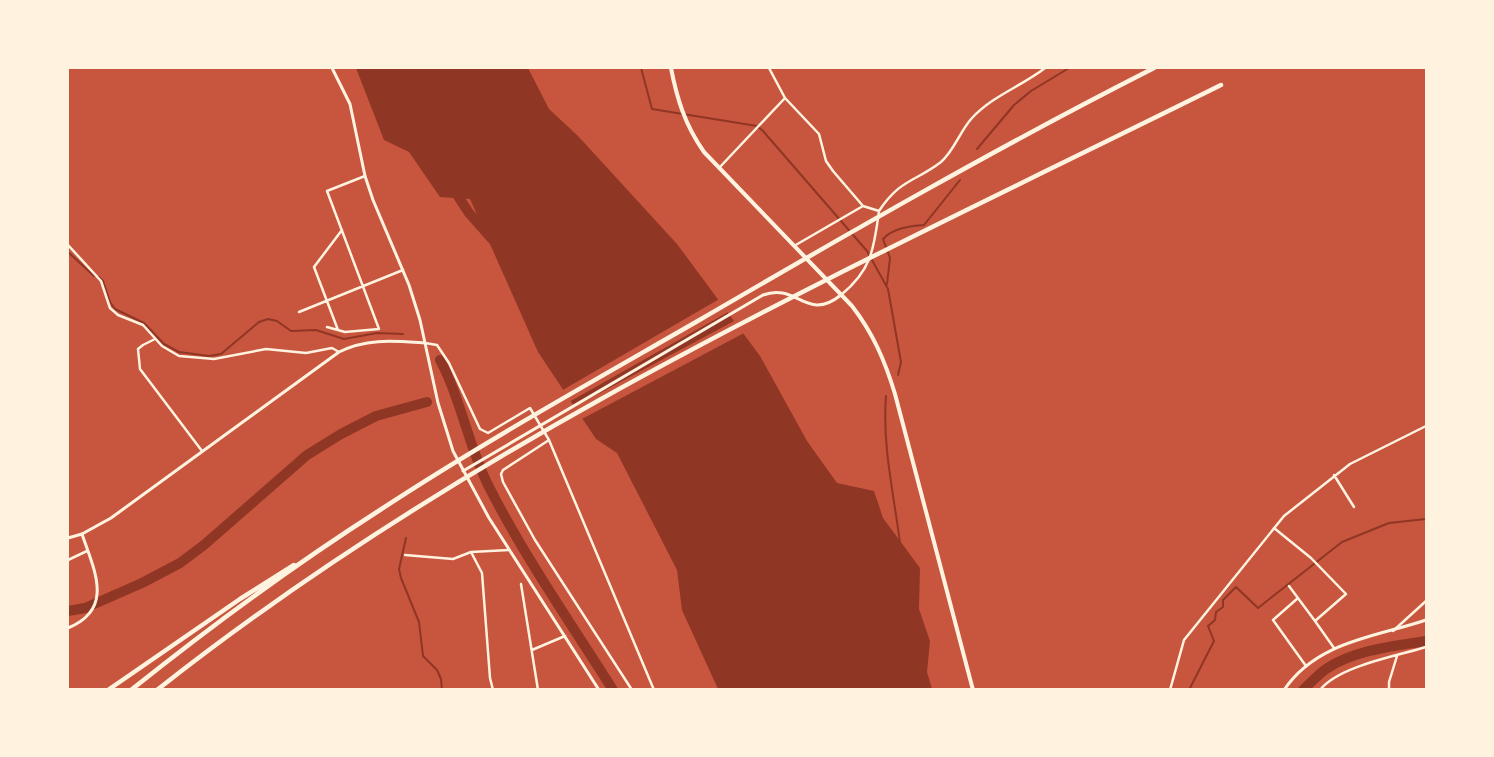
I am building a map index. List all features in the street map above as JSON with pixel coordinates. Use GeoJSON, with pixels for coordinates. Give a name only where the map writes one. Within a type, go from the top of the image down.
{"type":"FeatureCollection","features":[{"type":"Feature","properties":{"kind":"highway"},"geometry":{"type":"LineString","coordinates":[[670,68],[675,93],[689,130],[719,168],[862,319],[883,356],[895,394],[973,690]]}},
{"type":"Feature","properties":{"kind":"highway"},"geometry":{"type":"LineString","coordinates":[[108,690],[240,599],[382,508],[556,402],[834,242],[1083,104],[1154,68]]}},
{"type":"Feature","properties":{"kind":"highway"},"geometry":{"type":"LineString","coordinates":[[157,690],[244,624],[375,535],[492,462],[628,384],[760,314],[1221,85]]}},
{"type":"Feature","properties":{"kind":"highway"},"geometry":{"type":"LineString","coordinates":[[131,690],[332,541]]}},
{"type":"Feature","properties":{"kind":"main road"},"geometry":{"type":"LineString","coordinates":[[332,68],[350,104],[373,200],[403,270],[420,320],[424,343],[452,451],[509,550],[599,690]]}},
{"type":"Feature","properties":{"kind":"main road"},"geometry":{"type":"LineString","coordinates":[[463,471],[763,295],[772,292],[783,292],[817,306],[830,304],[841,295]]}},
{"type":"Feature","properties":{"kind":"main road"},"geometry":{"type":"LineString","coordinates":[[68,538],[82,534],[111,518],[339,352],[353,345],[370,341],[424,343]]}},
{"type":"Feature","properties":{"kind":"main road"},"geometry":{"type":"LineString","coordinates":[[68,628],[84,618],[94,607],[97,592],[97,578],[82,534]]}},
{"type":"Feature","properties":{"kind":"main road"},"geometry":{"type":"LineString","coordinates":[[1284,690],[1306,666],[1334,648],[1350,641],[1393,631],[1426,620]]}},
{"type":"Feature","properties":{"kind":"street"},"geometry":{"type":"LineString","coordinates":[[769,68],[785,98],[819,134],[826,161],[863,206],[879,211]]}},
{"type":"Feature","properties":{"kind":"street"},"geometry":{"type":"LineString","coordinates":[[841,295],[852,286],[869,263],[874,248],[879,211],[890,195],[901,185],[942,161],[951,151],[959,134],[973,117],[989,103],[1045,68]]}},
{"type":"Feature","properties":{"kind":"street"},"geometry":{"type":"LineString","coordinates":[[719,168],[785,98]]}},
{"type":"Feature","properties":{"kind":"street"},"geometry":{"type":"LineString","coordinates":[[327,327],[345,332],[379,329],[327,192],[366,176]]}},
{"type":"Feature","properties":{"kind":"street"},"geometry":{"type":"LineString","coordinates":[[794,246],[863,206]]}},
{"type":"Feature","properties":{"kind":"street"},"geometry":{"type":"LineString","coordinates":[[338,330],[314,267],[342,230]]}},
{"type":"Feature","properties":{"kind":"street"},"geometry":{"type":"LineString","coordinates":[[68,245],[101,281],[110,308],[118,314],[143,325],[162,346],[179,356],[205,359],[223,358],[258,349],[306,353],[332,348],[339,352]]}},
{"type":"Feature","properties":{"kind":"street"},"geometry":{"type":"LineString","coordinates":[[300,312],[403,270]]}},
{"type":"Feature","properties":{"kind":"street"},"geometry":{"type":"LineString","coordinates":[[155,339],[138,349],[140,369],[202,451]]}},
{"type":"Feature","properties":{"kind":"street"},"geometry":{"type":"LineString","coordinates":[[424,343],[437,345],[449,362],[480,429],[488,433],[530,408],[549,440],[654,690]]}},
{"type":"Feature","properties":{"kind":"street"},"geometry":{"type":"LineString","coordinates":[[1170,690],[1184,640],[1274,528],[1301,500],[1334,475],[1369,453],[1426,426]]}},
{"type":"Feature","properties":{"kind":"street"},"geometry":{"type":"LineString","coordinates":[[549,440],[503,470],[501,474],[503,482],[535,540],[632,690]]}},
{"type":"Feature","properties":{"kind":"street"},"geometry":{"type":"LineString","coordinates":[[1334,475],[1354,507]]}},
{"type":"Feature","properties":{"kind":"street"},"geometry":{"type":"LineString","coordinates":[[1274,528],[1311,558],[1346,594],[1315,621]]}},
{"type":"Feature","properties":{"kind":"street"},"geometry":{"type":"LineString","coordinates":[[405,555],[453,559],[471,552],[509,550]]}},
{"type":"Feature","properties":{"kind":"street"},"geometry":{"type":"LineString","coordinates":[[68,560],[87,551]]}},
{"type":"Feature","properties":{"kind":"street"},"geometry":{"type":"LineString","coordinates":[[471,552],[482,573],[490,678],[493,690]]}},
{"type":"Feature","properties":{"kind":"street"},"geometry":{"type":"LineString","coordinates":[[521,584],[538,690]]}},
{"type":"Feature","properties":{"kind":"street"},"geometry":{"type":"LineString","coordinates":[[1289,586],[1334,648]]}},
{"type":"Feature","properties":{"kind":"street"},"geometry":{"type":"LineString","coordinates":[[1298,598],[1273,620],[1306,666]]}},
{"type":"Feature","properties":{"kind":"street"},"geometry":{"type":"LineString","coordinates":[[1393,631],[1426,601]]}},
{"type":"Feature","properties":{"kind":"street"},"geometry":{"type":"LineString","coordinates":[[532,650],[565,636]]}},
{"type":"Feature","properties":{"kind":"street"},"geometry":{"type":"LineString","coordinates":[[1320,690],[1334,678],[1353,669],[1426,647]]}},
{"type":"Feature","properties":{"kind":"street"},"geometry":{"type":"LineString","coordinates":[[1389,690],[1389,682],[1397,656]]}},
{"type":"Feature","properties":{"kind":"shaded area"},"geometry":{"type":"Polygon","coordinates":[[[356,68],[528,68],[549,109],[578,136],[677,244],[760,356],[807,441],[837,483],[874,491],[883,518],[920,568],[919,609],[930,641],[927,672],[932,689],[718,689],[682,610],[677,570],[617,453],[596,439],[538,352],[470,199],[440,197],[409,152],[384,140],[356,68]]]}},
{"type":"Feature","properties":{"kind":"pier"},"geometry":{"type":"Polygon","coordinates":[[[721,298],[730,311],[569,402],[561,391],[721,298]]]}},
{"type":"Feature","properties":{"kind":"pier"},"geometry":{"type":"Polygon","coordinates":[[[736,320],[746,332],[580,420],[572,408],[736,320]]]}},
{"type":"Feature","properties":{"kind":"waterway"},"geometry":{"type":"LineString","coordinates":[[641,68],[652,109],[757,126],[763,131],[867,251],[888,289]]}},
{"type":"Feature","properties":{"kind":"waterway"},"geometry":{"type":"LineString","coordinates":[[977,149],[1014,105],[1031,91],[1069,68]]}},
{"type":"Feature","properties":{"kind":"waterway"},"geometry":{"type":"LineString","coordinates":[[887,284],[890,258],[883,239],[897,230],[924,225],[960,180]]}},
{"type":"Feature","properties":{"kind":"waterway"},"geometry":{"type":"LineString","coordinates":[[452,187],[469,213],[492,239]]}},
{"type":"Feature","properties":{"kind":"waterway"},"geometry":{"type":"LineString","coordinates":[[68,252],[94,276]]}},
{"type":"Feature","properties":{"kind":"waterway"},"geometry":{"type":"LineString","coordinates":[[99,277],[103,281],[110,302],[115,309],[144,323],[164,344],[179,352],[209,356],[221,354],[259,322],[268,319],[277,321],[291,331],[316,330],[344,339],[377,333],[403,334]]}},
{"type":"Feature","properties":{"kind":"waterway"},"geometry":{"type":"LineString","coordinates":[[888,289],[901,362],[898,375]]}},
{"type":"Feature","properties":{"kind":"waterway"},"geometry":{"type":"LineString","coordinates":[[440,360],[454,390],[475,454],[488,485],[532,563],[613,690]]}},
{"type":"Feature","properties":{"kind":"waterway"},"geometry":{"type":"LineString","coordinates":[[886,396],[887,451],[900,543]]}},
{"type":"Feature","properties":{"kind":"waterway"},"geometry":{"type":"LineString","coordinates":[[68,611],[85,608],[142,583],[180,563],[204,545],[307,455],[341,434],[376,416],[427,402]]}},
{"type":"Feature","properties":{"kind":"waterway"},"geometry":{"type":"LineString","coordinates":[[1189,690],[1214,641],[1208,626],[1215,620],[1216,612],[1223,607],[1223,600],[1236,587],[1258,608],[1342,542],[1389,523],[1426,519]]}},
{"type":"Feature","properties":{"kind":"waterway"},"geometry":{"type":"LineString","coordinates":[[406,538],[399,569],[401,578],[419,622],[423,656],[437,670],[441,679],[442,690]]}},
{"type":"Feature","properties":{"kind":"waterway"},"geometry":{"type":"LineString","coordinates":[[1303,690],[1326,669],[1349,657],[1375,650],[1426,641]]}}]}
